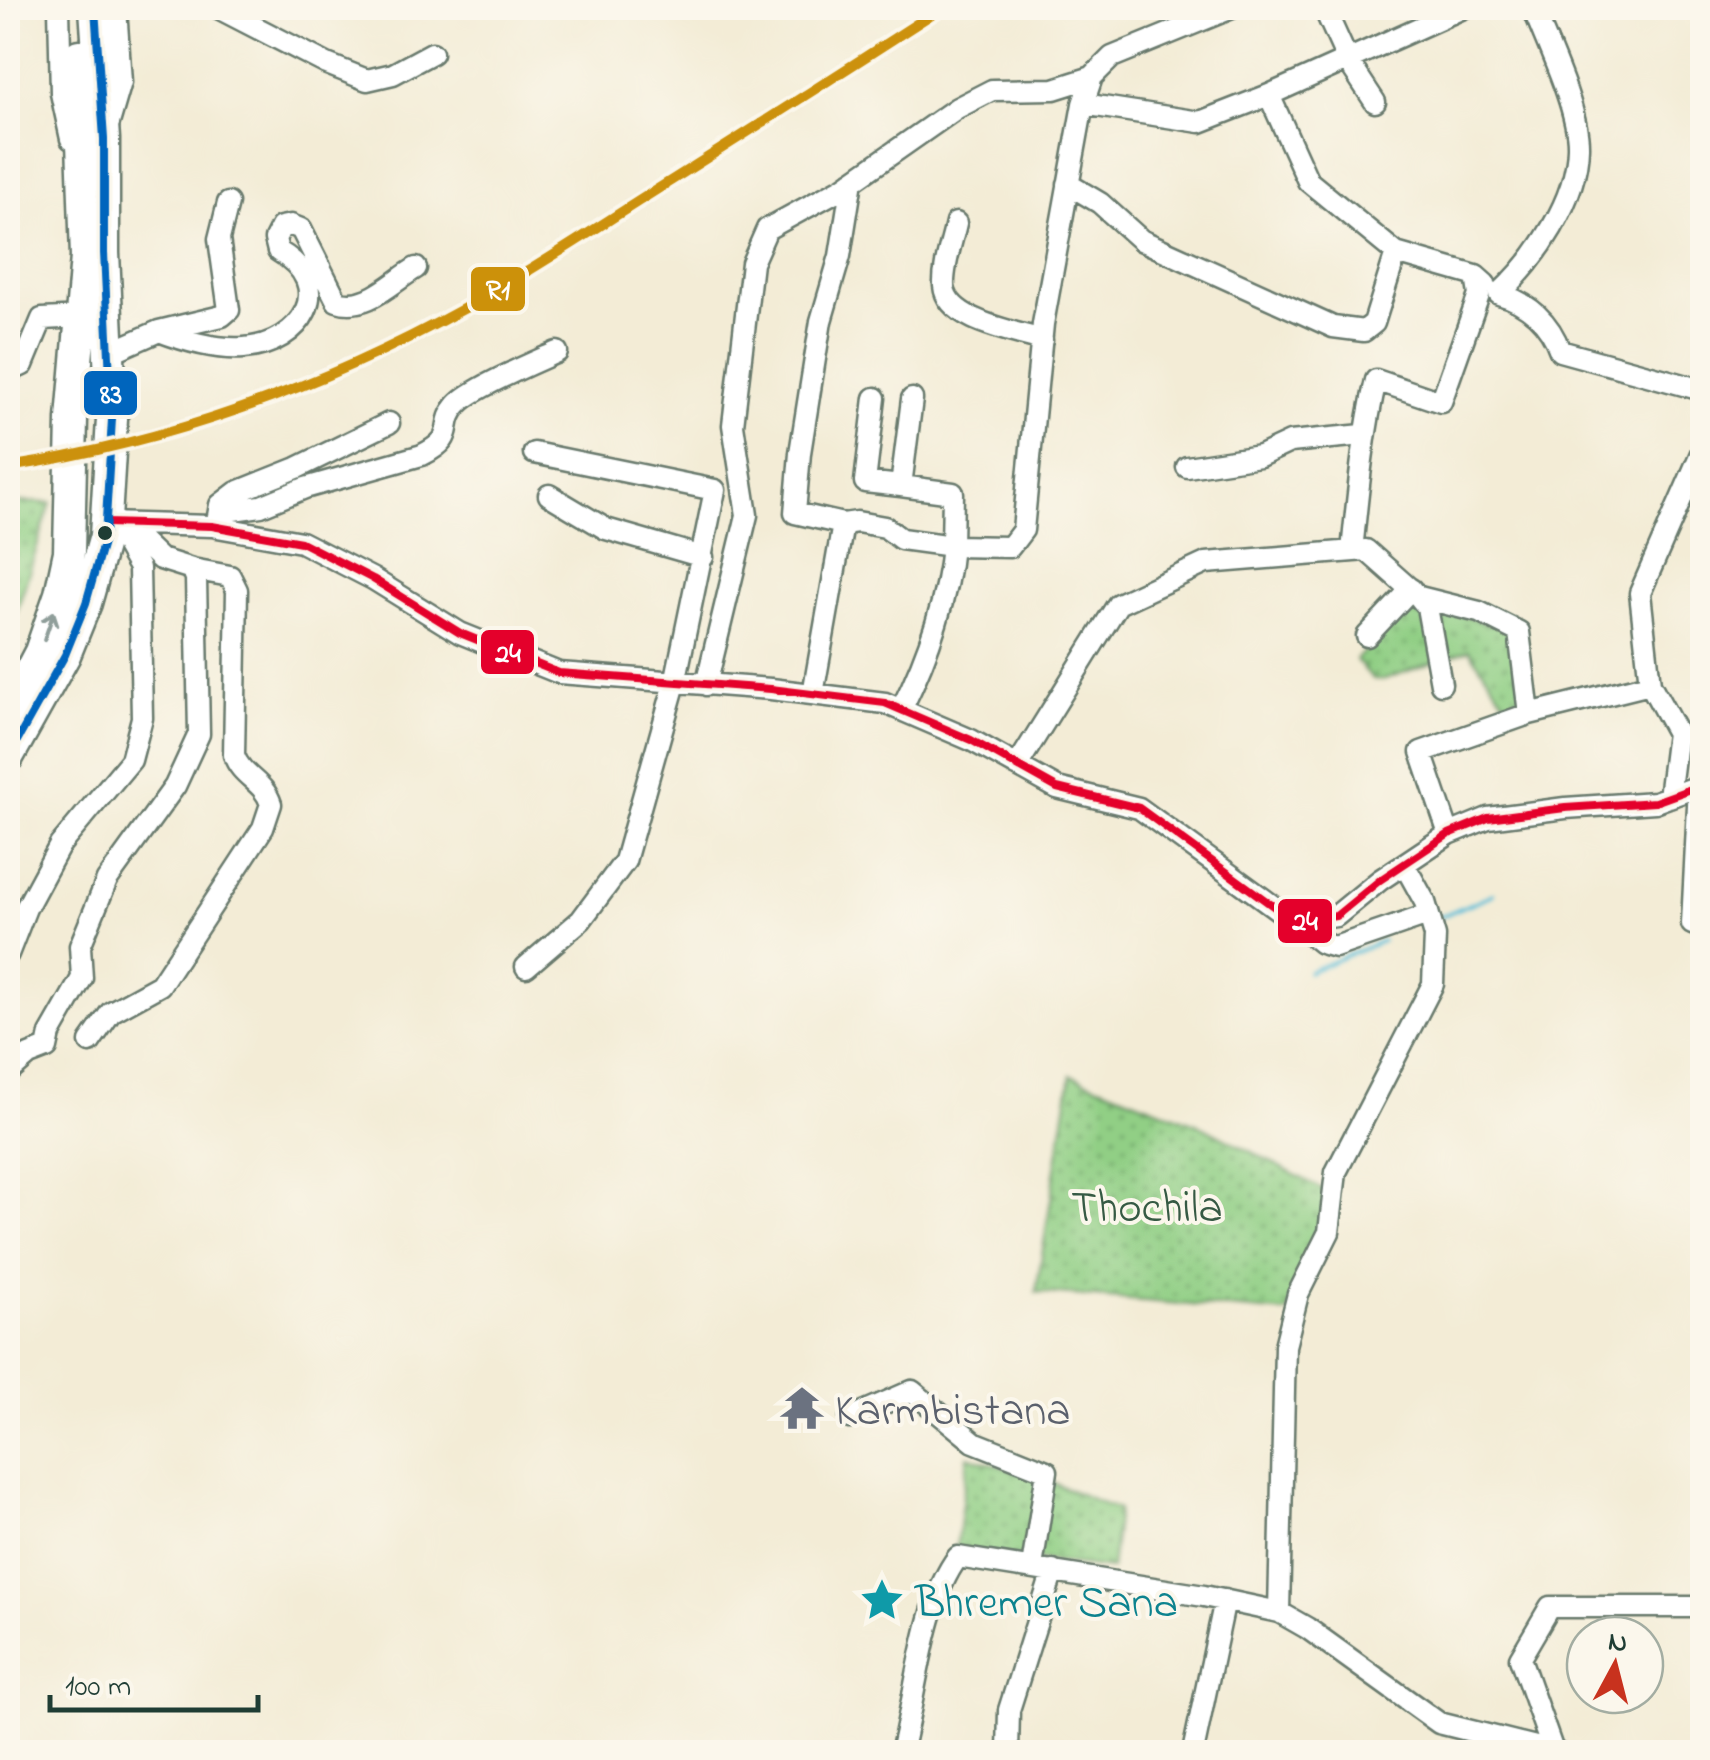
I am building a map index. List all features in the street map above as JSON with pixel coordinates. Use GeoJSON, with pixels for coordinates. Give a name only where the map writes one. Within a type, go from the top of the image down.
{"type":"FeatureCollection","features":[{"type":"Feature","properties":{"kind":"highway"},"geometry":{"type":"LineString","coordinates":[[8,757],[65,655],[86,604],[108,512],[112,419],[96,8]]}},
{"type":"Feature","properties":{"kind":"highway"},"geometry":{"type":"LineString","coordinates":[[8,714],[40,652],[60,594],[69,552],[72,420],[86,257],[83,169],[61,9]]}},
{"type":"Feature","properties":{"kind":"street"},"geometry":{"type":"LineString","coordinates":[[104,139],[121,82],[116,8]]}},
{"type":"Feature","properties":{"kind":"street"},"geometry":{"type":"LineString","coordinates":[[218,8],[367,80],[392,74],[432,54]]}},
{"type":"Feature","properties":{"kind":"street"},"geometry":{"type":"LineString","coordinates":[[852,182],[840,256],[821,322],[800,453],[795,513],[843,524],[886,527],[901,539],[952,546],[1010,546],[1023,530],[1042,340],[1083,104],[1092,77],[1112,57],[1232,8]]}},
{"type":"Feature","properties":{"kind":"street"},"geometry":{"type":"LineString","coordinates":[[1324,8],[1348,61],[1375,102]]}},
{"type":"Feature","properties":{"kind":"street"},"geometry":{"type":"LineString","coordinates":[[1083,104],[1200,122],[1269,96],[1463,8]]}},
{"type":"Feature","properties":{"kind":"street"},"geometry":{"type":"LineString","coordinates":[[1499,294],[1520,275],[1562,210],[1578,146],[1570,106],[1533,8]]}},
{"type":"Feature","properties":{"kind":"street"},"geometry":{"type":"LineString","coordinates":[[706,686],[747,515],[733,424],[752,263],[767,229],[852,182],[957,108],[992,90],[1054,89],[1092,77]]}},
{"type":"Feature","properties":{"kind":"street"},"geometry":{"type":"LineString","coordinates":[[1269,96],[1308,181],[1396,253],[1476,276],[1499,294],[1520,300],[1553,333],[1560,351],[1702,390]]}},
{"type":"Feature","properties":{"kind":"street"},"geometry":{"type":"LineString","coordinates":[[1068,184],[1100,204],[1141,240],[1333,326],[1364,331],[1374,323],[1396,253]]}},
{"type":"Feature","properties":{"kind":"street"},"geometry":{"type":"LineString","coordinates":[[109,353],[159,331],[222,316],[229,310],[219,239],[228,204]]}},
{"type":"Feature","properties":{"kind":"street"},"geometry":{"type":"LineString","coordinates":[[956,223],[944,282],[946,299],[968,316],[1042,340]]}},
{"type":"Feature","properties":{"kind":"street"},"geometry":{"type":"LineString","coordinates":[[159,331],[184,340],[240,349],[259,346],[292,330],[305,316],[310,288],[294,261],[278,251],[275,238],[281,227],[301,229],[324,279],[337,301],[345,304],[357,306],[416,268]]}},
{"type":"Feature","properties":{"kind":"street"},"geometry":{"type":"LineString","coordinates":[[1352,551],[1363,435],[1376,380],[1441,402],[1479,295],[1476,276]]}},
{"type":"Feature","properties":{"kind":"street"},"geometry":{"type":"LineString","coordinates":[[8,372],[23,365],[42,320],[82,318]]}},
{"type":"Feature","properties":{"kind":"street"},"geometry":{"type":"LineString","coordinates":[[216,519],[436,448],[448,435],[452,412],[466,397],[557,352]]}},
{"type":"Feature","properties":{"kind":"street"},"geometry":{"type":"LineString","coordinates":[[875,398],[865,482],[954,492],[949,580],[902,710]]}},
{"type":"Feature","properties":{"kind":"street"},"geometry":{"type":"LineString","coordinates":[[901,486],[912,399]]}},
{"type":"Feature","properties":{"kind":"street"},"geometry":{"type":"LineString","coordinates":[[216,519],[220,505],[237,492],[298,468],[389,423]]}},
{"type":"Feature","properties":{"kind":"street"},"geometry":{"type":"LineString","coordinates":[[1187,467],[1260,456],[1290,442],[1363,435]]}},
{"type":"Feature","properties":{"kind":"street"},"geometry":{"type":"LineString","coordinates":[[1669,797],[1677,733],[1650,684],[1640,593],[1702,452]]}},
{"type":"Feature","properties":{"kind":"street"},"geometry":{"type":"LineString","coordinates":[[526,967],[581,920],[625,861],[675,683],[715,490],[534,453]]}},
{"type":"Feature","properties":{"kind":"street"},"geometry":{"type":"LineString","coordinates":[[549,495],[606,528],[703,557]]}},
{"type":"Feature","properties":{"kind":"street"},"geometry":{"type":"LineString","coordinates":[[108,512],[216,519],[300,542],[374,579],[460,633],[559,673],[885,702],[971,740],[1057,788],[1139,808],[1321,942],[1334,947],[1430,920]]}},
{"type":"Feature","properties":{"kind":"street"},"geometry":{"type":"LineString","coordinates":[[8,954],[26,908],[60,844],[130,760],[142,718],[147,562],[135,535],[108,512]]}},
{"type":"Feature","properties":{"kind":"street"},"geometry":{"type":"LineString","coordinates":[[814,694],[843,524]]}},
{"type":"Feature","properties":{"kind":"street"},"geometry":{"type":"LineString","coordinates":[[1017,766],[1118,604],[1206,563],[1366,550],[1415,593],[1426,608],[1441,684]]}},
{"type":"Feature","properties":{"kind":"street"},"geometry":{"type":"LineString","coordinates":[[90,1042],[110,1012],[160,985],[263,828],[270,804],[261,784],[238,766],[234,755],[238,590],[230,576],[147,562]]}},
{"type":"Feature","properties":{"kind":"street"},"geometry":{"type":"LineString","coordinates":[[8,1073],[29,1055],[46,1048],[82,978],[80,946],[107,880],[174,786],[199,734],[196,578],[192,570]]}},
{"type":"Feature","properties":{"kind":"street"},"geometry":{"type":"LineString","coordinates":[[1367,636],[1415,593]]}},
{"type":"Feature","properties":{"kind":"street"},"geometry":{"type":"LineString","coordinates":[[1415,593],[1479,612],[1519,632],[1529,714]]}},
{"type":"Feature","properties":{"kind":"street"},"geometry":{"type":"LineString","coordinates":[[1449,834],[1420,752],[1529,714],[1650,684]]}},
{"type":"Feature","properties":{"kind":"street"},"geometry":{"type":"LineString","coordinates":[[1295,922],[1336,916],[1449,834],[1488,818],[1655,802],[1701,786],[1692,924],[1702,927]]}},
{"type":"Feature","properties":{"kind":"street"},"geometry":{"type":"LineString","coordinates":[[1279,1612],[1285,1346],[1298,1294],[1329,1232],[1336,1172],[1433,984],[1430,920],[1404,864]]}},
{"type":"Feature","properties":{"kind":"street"},"geometry":{"type":"LineString","coordinates":[[850,1418],[912,1390],[974,1442],[1046,1471],[1032,1567]]}},
{"type":"Feature","properties":{"kind":"street"},"geometry":{"type":"LineString","coordinates":[[901,1752],[926,1633],[948,1570],[958,1557],[1279,1612],[1308,1628],[1440,1723],[1555,1752]]}},
{"type":"Feature","properties":{"kind":"street"},"geometry":{"type":"LineString","coordinates":[[1008,1752],[1009,1710],[1053,1571]]}},
{"type":"Feature","properties":{"kind":"street"},"geometry":{"type":"LineString","coordinates":[[1193,1752],[1225,1600]]}},
{"type":"Feature","properties":{"kind":"street"},"geometry":{"type":"LineString","coordinates":[[1555,1752],[1520,1658],[1550,1607],[1702,1608]]}},
{"type":"Feature","properties":{"kind":"green space"},"geometry":{"type":"Polygon","coordinates":[[[8,502],[51,503],[8,639],[8,502]]]}},
{"type":"Feature","properties":{"kind":"green space"},"geometry":{"type":"Polygon","coordinates":[[[1421,604],[1510,630],[1523,699],[1515,715],[1469,650],[1382,680],[1374,680],[1356,660],[1408,605],[1421,604]]]}},
{"type":"Feature","properties":{"kind":"green space","name":"Thochila"},"geometry":{"type":"Polygon","coordinates":[[[1071,1075],[1198,1124],[1324,1190],[1325,1218],[1287,1313],[1036,1292],[1071,1075]]]}},
{"type":"Feature","properties":{"kind":"green space"},"geometry":{"type":"Polygon","coordinates":[[[968,1456],[1051,1482],[1118,1510],[1111,1569],[956,1550],[968,1456]]]}},
{"type":"Feature","properties":{"kind":"waterway"},"geometry":{"type":"LineString","coordinates":[[1437,918],[1493,894]]}},
{"type":"Feature","properties":{"kind":"waterway"},"geometry":{"type":"LineString","coordinates":[[1308,972],[1382,941]]}},
{"type":"Feature","properties":{"kind":"transit line","name":"83"},"geometry":{"type":"LineString","coordinates":[[8,757],[65,655],[86,603],[105,536],[112,419],[104,253],[104,139],[95,8]]}},
{"type":"Feature","properties":{"kind":"transit line","name":"R1"},"geometry":{"type":"LineString","coordinates":[[8,467],[185,427],[300,386],[411,336],[544,262],[941,8]]}},
{"type":"Feature","properties":{"kind":"transit line","name":"24"},"geometry":{"type":"LineString","coordinates":[[106,523],[212,526],[301,542],[373,579],[460,633],[559,673],[771,689],[885,703],[971,740],[1057,788],[1139,808],[1295,922],[1336,916],[1380,880],[1449,834],[1488,818],[1655,802],[1702,785]]}},
{"type":"Feature","properties":{"kind":"place","name":"Karmbistana"},"geometry":{"type":"Point","coordinates":[802,1408]}},
{"type":"Feature","properties":{"kind":"place","name":"Bhremer Sana"},"geometry":{"type":"Point","coordinates":[882,1600]}}]}
